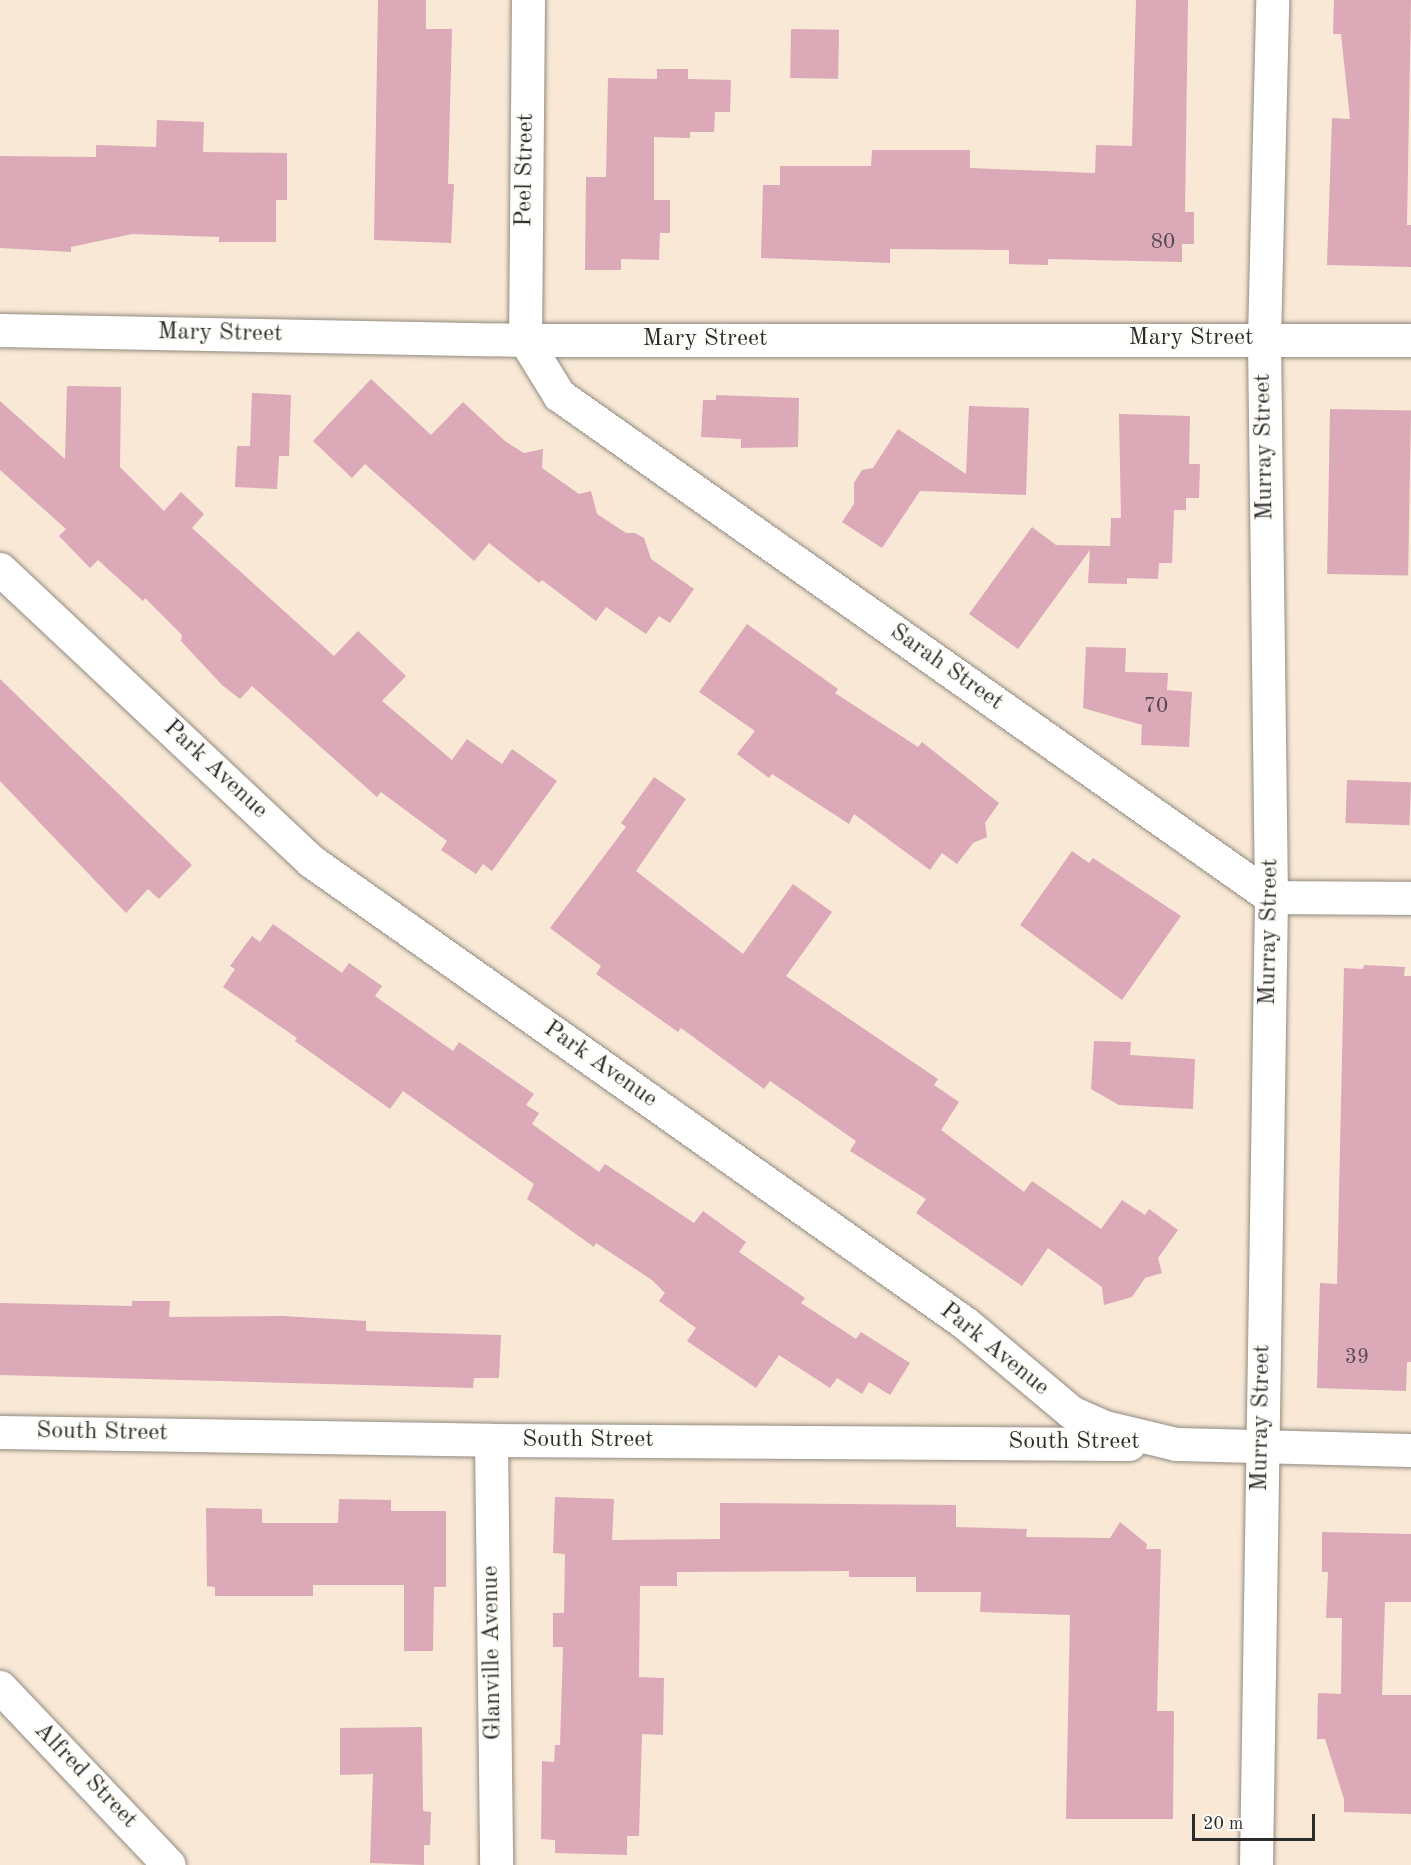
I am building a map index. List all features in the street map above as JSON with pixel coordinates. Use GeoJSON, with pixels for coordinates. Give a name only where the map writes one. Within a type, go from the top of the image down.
{"type":"FeatureCollection","features":[{"type":"Feature","properties":{"kind":"street","name":"Peel Street"},"geometry":{"type":"LineString","coordinates":[[525,340],[528,0]]}},
{"type":"Feature","properties":{"kind":"street","name":"Murray Street"},"geometry":{"type":"LineString","coordinates":[[1256,1865],[1271,897],[1264,339],[1272,0]]}},
{"type":"Feature","properties":{"kind":"street","name":"Mary Street"},"geometry":{"type":"LineString","coordinates":[[0,330],[525,340],[1411,340]]}},
{"type":"Feature","properties":{"kind":"street","name":"Sarah Street"},"geometry":{"type":"LineString","coordinates":[[525,340],[559,395],[1271,897]]}},
{"type":"Feature","properties":{"kind":"street","name":"Park Avenue"},"geometry":{"type":"LineString","coordinates":[[0,569],[311,861],[965,1323],[1071,1412],[1105,1427],[1176,1444],[1261,1449],[1411,1450]]}},
{"type":"Feature","properties":{"kind":"street"},"geometry":{"type":"LineString","coordinates":[[1271,897],[1411,898]]}},
{"type":"Feature","properties":{"kind":"street","name":"South Street"},"geometry":{"type":"LineString","coordinates":[[0,1432],[491,1440],[1176,1444]]}},
{"type":"Feature","properties":{"kind":"street","name":"Glanville Avenue"},"geometry":{"type":"LineString","coordinates":[[491,1440],[496,1865]]}},
{"type":"Feature","properties":{"kind":"street","name":"Alfred Street"},"geometry":{"type":"LineString","coordinates":[[0,1688],[169,1865]]}},
{"type":"Feature","properties":{"kind":"building"},"geometry":{"type":"Polygon","coordinates":[[[378,0],[426,0],[426,29],[452,29],[448,184],[454,184],[451,243],[374,240],[378,0]]]}},
{"type":"Feature","properties":{"kind":"building"},"geometry":{"type":"Polygon","coordinates":[[[1136,0],[1188,0],[1185,212],[1194,212],[1194,244],[1182,244],[1182,262],[1048,259],[1048,265],[1009,264],[1009,250],[890,249],[890,263],[761,258],[763,185],[780,185],[780,166],[871,166],[872,150],[970,150],[970,168],[1095,173],[1096,145],[1132,146],[1136,0]]]}},
{"type":"Feature","properties":{"kind":"building"},"geometry":{"type":"Polygon","coordinates":[[[1334,0],[1411,0],[1407,225],[1411,225],[1411,267],[1327,265],[1332,118],[1350,119],[1341,34],[1333,34],[1334,0]]]}},
{"type":"Feature","properties":{"kind":"building"},"geometry":{"type":"Polygon","coordinates":[[[791,29],[839,30],[838,79],[790,78],[791,29]]]}},
{"type":"Feature","properties":{"kind":"building"},"geometry":{"type":"Polygon","coordinates":[[[657,69],[688,69],[688,79],[731,80],[730,112],[715,112],[714,132],[690,132],[690,138],[654,137],[654,200],[670,200],[670,233],[660,233],[659,260],[621,259],[621,270],[585,270],[586,177],[606,177],[608,78],[657,79],[657,69]]]}},
{"type":"Feature","properties":{"kind":"building"},"geometry":{"type":"Polygon","coordinates":[[[157,120],[204,122],[203,152],[287,153],[287,200],[276,200],[276,242],[219,242],[219,237],[132,234],[71,247],[71,252],[0,248],[0,156],[96,157],[96,145],[156,147],[157,120]]]}},
{"type":"Feature","properties":{"kind":"building"},"geometry":{"type":"Polygon","coordinates":[[[371,379],[431,435],[463,402],[506,442],[524,453],[543,449],[542,468],[579,494],[591,491],[597,514],[626,533],[635,533],[644,538],[651,559],[694,589],[670,623],[659,616],[646,634],[606,607],[596,621],[542,580],[539,583],[489,543],[474,561],[365,464],[352,478],[313,441],[371,379]]]}},
{"type":"Feature","properties":{"kind":"building"},"geometry":{"type":"Polygon","coordinates":[[[67,386],[121,387],[120,467],[164,511],[181,492],[204,514],[192,528],[334,656],[358,631],[406,676],[382,701],[452,760],[467,739],[502,764],[512,749],[557,781],[492,871],[483,864],[476,874],[441,850],[447,841],[381,792],[377,797],[252,686],[240,699],[222,685],[181,641],[182,635],[145,598],[143,601],[98,560],[90,568],[59,536],[66,529],[0,470],[0,401],[65,459],[67,386]]]}},
{"type":"Feature","properties":{"kind":"building"},"geometry":{"type":"Polygon","coordinates":[[[252,393],[291,395],[289,456],[279,456],[277,489],[235,487],[237,446],[250,446],[252,393]]]}},
{"type":"Feature","properties":{"kind":"building"},"geometry":{"type":"Polygon","coordinates":[[[716,395],[799,398],[798,447],[741,448],[741,439],[701,437],[703,400],[716,400],[716,395]]]}},
{"type":"Feature","properties":{"kind":"building"},"geometry":{"type":"Polygon","coordinates":[[[969,406],[1029,408],[1026,495],[920,491],[882,548],[842,522],[854,504],[854,483],[862,470],[873,468],[898,429],[966,474],[969,406]]]}},
{"type":"Feature","properties":{"kind":"building"},"geometry":{"type":"Polygon","coordinates":[[[1330,409],[1411,410],[1408,575],[1327,574],[1330,409]]]}},
{"type":"Feature","properties":{"kind":"building"},"geometry":{"type":"Polygon","coordinates":[[[1119,414],[1190,416],[1189,464],[1200,464],[1199,498],[1186,498],[1186,510],[1174,510],[1172,563],[1159,563],[1158,579],[1127,578],[1127,584],[1088,583],[1090,550],[1018,649],[969,614],[1032,527],[1056,545],[1110,546],[1111,518],[1121,518],[1119,414]]]}},
{"type":"Feature","properties":{"kind":"building"},"geometry":{"type":"Polygon","coordinates":[[[747,624],[838,689],[835,693],[918,747],[922,742],[999,803],[985,823],[987,837],[973,843],[957,864],[942,853],[930,870],[854,814],[849,824],[772,774],[769,778],[737,754],[755,731],[699,692],[747,624]]]}},
{"type":"Feature","properties":{"kind":"building"},"geometry":{"type":"Polygon","coordinates":[[[1086,647],[1126,648],[1125,672],[1168,673],[1167,690],[1192,692],[1189,747],[1141,745],[1142,725],[1083,708],[1086,647]]]}},
{"type":"Feature","properties":{"kind":"building"},"geometry":{"type":"Polygon","coordinates":[[[0,679],[192,865],[159,899],[148,889],[126,913],[0,781],[0,679]]]}},
{"type":"Feature","properties":{"kind":"building"},"geometry":{"type":"Polygon","coordinates":[[[654,777],[686,799],[636,871],[743,954],[793,884],[832,912],[786,976],[938,1079],[934,1085],[959,1102],[941,1130],[1024,1192],[1032,1181],[1101,1229],[1122,1200],[1145,1215],[1149,1209],[1178,1230],[1158,1258],[1162,1273],[1145,1278],[1132,1297],[1104,1305],[1102,1287],[1048,1248],[1022,1286],[916,1213],[926,1199],[850,1151],[856,1141],[770,1081],[764,1089],[681,1028],[678,1032],[596,974],[601,966],[550,928],[626,827],[621,823],[654,777]]]}},
{"type":"Feature","properties":{"kind":"building"},"geometry":{"type":"Polygon","coordinates":[[[1347,780],[1411,782],[1409,825],[1345,823],[1347,780]]]}},
{"type":"Feature","properties":{"kind":"building"},"geometry":{"type":"Polygon","coordinates":[[[1072,851],[1089,863],[1093,858],[1181,916],[1122,1000],[1020,925],[1072,851]]]}},
{"type":"Feature","properties":{"kind":"building"},"geometry":{"type":"Polygon","coordinates":[[[273,924],[342,973],[349,963],[382,986],[375,996],[453,1051],[459,1042],[534,1094],[526,1105],[539,1113],[532,1124],[599,1172],[605,1164],[694,1223],[703,1211],[746,1242],[739,1252],[805,1298],[801,1303],[856,1339],[861,1332],[910,1363],[890,1395],[869,1382],[862,1394],[837,1378],[830,1388],[779,1355],[756,1388],[687,1341],[696,1328],[659,1301],[665,1293],[652,1280],[596,1243],[594,1247],[527,1199],[534,1184],[403,1091],[390,1109],[295,1041],[297,1038],[223,987],[235,969],[230,966],[252,936],[260,942],[273,924]]]}},
{"type":"Feature","properties":{"kind":"building"},"geometry":{"type":"Polygon","coordinates":[[[1364,965],[1405,967],[1404,976],[1411,976],[1411,1362],[1407,1362],[1406,1391],[1317,1388],[1320,1283],[1337,1284],[1344,968],[1363,969],[1364,965]]]}},
{"type":"Feature","properties":{"kind":"building"},"geometry":{"type":"Polygon","coordinates":[[[1094,1041],[1131,1042],[1130,1055],[1195,1059],[1193,1109],[1119,1105],[1091,1089],[1094,1041]]]}},
{"type":"Feature","properties":{"kind":"building"},"geometry":{"type":"Polygon","coordinates":[[[132,1301],[170,1301],[169,1317],[283,1316],[366,1321],[366,1331],[501,1335],[499,1378],[474,1378],[473,1388],[0,1375],[0,1303],[132,1306],[132,1301]]]}},
{"type":"Feature","properties":{"kind":"building"},"geometry":{"type":"Polygon","coordinates":[[[555,1497],[614,1499],[612,1540],[720,1539],[720,1503],[956,1505],[956,1527],[1027,1529],[1026,1537],[1110,1538],[1120,1522],[1147,1544],[1146,1549],[1161,1549],[1157,1711],[1174,1711],[1173,1819],[1066,1819],[1070,1615],[980,1612],[981,1592],[916,1592],[916,1577],[849,1577],[849,1571],[677,1572],[677,1586],[640,1586],[639,1677],[664,1678],[663,1735],[642,1734],[639,1836],[627,1836],[627,1855],[555,1853],[555,1840],[541,1839],[542,1761],[554,1762],[555,1745],[560,1745],[563,1647],[553,1647],[553,1613],[564,1613],[565,1554],[553,1553],[555,1497]]]}},
{"type":"Feature","properties":{"kind":"building"},"geometry":{"type":"Polygon","coordinates":[[[339,1499],[391,1500],[391,1511],[446,1511],[446,1587],[434,1587],[433,1651],[404,1651],[404,1585],[313,1585],[313,1596],[215,1596],[215,1587],[207,1586],[206,1508],[262,1509],[262,1523],[338,1523],[339,1499]]]}},
{"type":"Feature","properties":{"kind":"building"},"geometry":{"type":"Polygon","coordinates":[[[1322,1532],[1411,1534],[1411,1602],[1385,1602],[1382,1695],[1411,1695],[1411,1814],[1344,1812],[1344,1799],[1325,1739],[1317,1739],[1318,1693],[1341,1694],[1342,1618],[1326,1618],[1328,1572],[1322,1572],[1322,1532]]]}},
{"type":"Feature","properties":{"kind":"building"},"geometry":{"type":"Polygon","coordinates":[[[422,1727],[423,1811],[431,1812],[430,1845],[424,1845],[424,1865],[370,1863],[373,1774],[340,1775],[340,1728],[422,1727]]]}}]}
